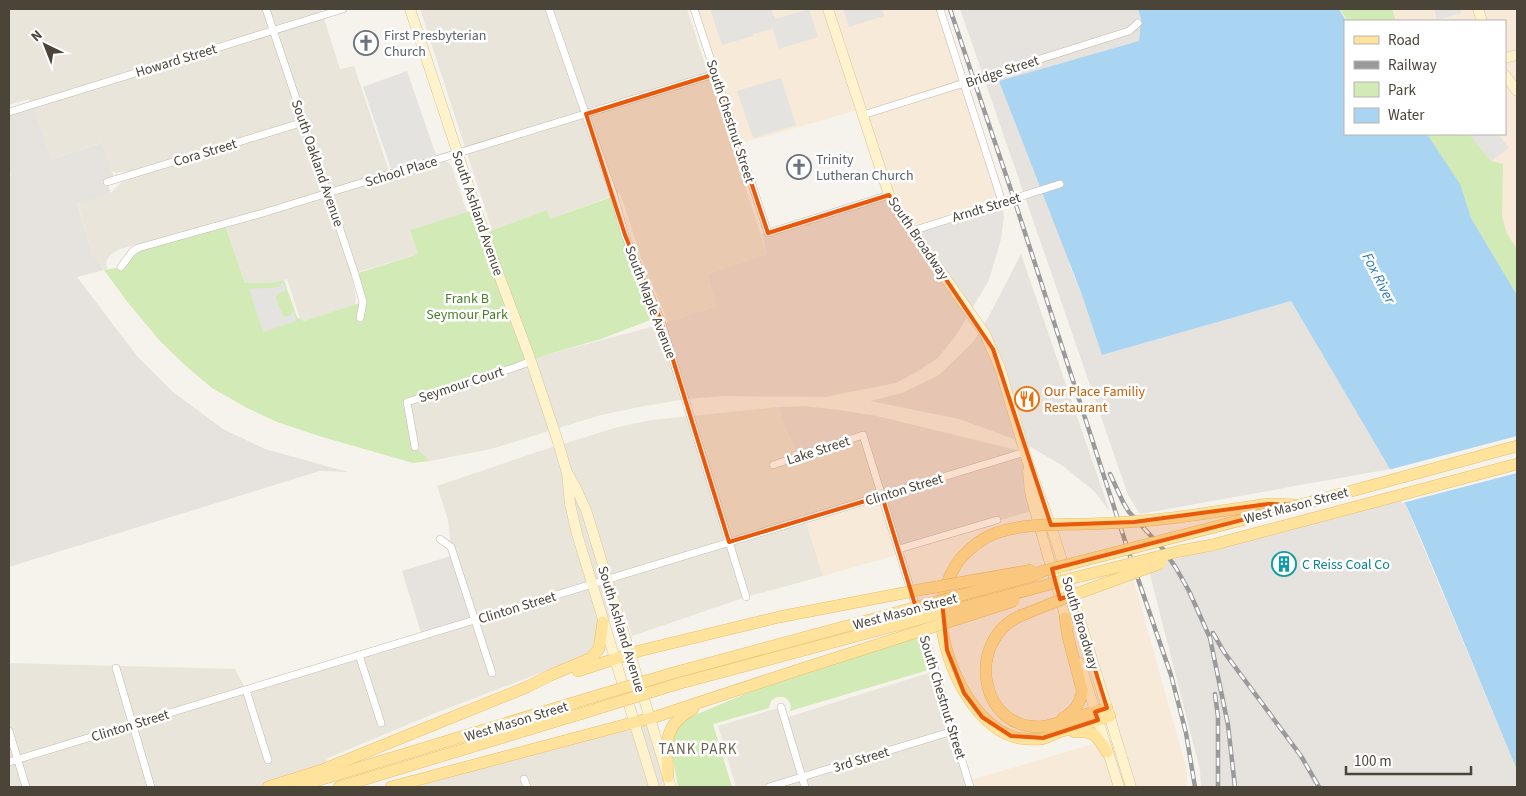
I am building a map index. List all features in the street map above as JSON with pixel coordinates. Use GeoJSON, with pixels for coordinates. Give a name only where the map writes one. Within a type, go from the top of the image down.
{"type":"FeatureCollection","features":[{"type":"Feature","properties":{"kind":"main road","name":"West Mason Street"},"geometry":{"type":"LineString","coordinates":[[296,787],[673,673],[1032,576],[1043,571],[1517,446]]}},
{"type":"Feature","properties":{"kind":"main road","name":"West Mason Street"},"geometry":{"type":"LineString","coordinates":[[339,787],[677,684],[1054,583],[1180,551],[1212,545],[1517,464]]}},
{"type":"Feature","properties":{"kind":"main road"},"geometry":{"type":"LineString","coordinates":[[1108,752],[1096,735],[1088,731],[1053,738],[1018,738],[997,728],[976,710],[960,684],[947,650],[941,614],[946,582],[960,559],[985,538],[1015,528],[1134,522],[1268,504],[1300,504]]}},
{"type":"Feature","properties":{"kind":"main road"},"geometry":{"type":"LineString","coordinates":[[1096,716],[1036,727],[1023,725],[1005,715],[994,702],[985,673],[986,660],[992,641],[1006,624],[1018,616],[1212,545]]}},
{"type":"Feature","properties":{"kind":"main road"},"geometry":{"type":"LineString","coordinates":[[268,787],[322,770],[527,687],[630,654],[779,617],[1028,570],[1043,571]]}},
{"type":"Feature","properties":{"kind":"main road"},"geometry":{"type":"LineString","coordinates":[[390,787],[710,700],[990,610],[1036,593],[1054,583]]}},
{"type":"Feature","properties":{"kind":"main road"},"geometry":{"type":"LineString","coordinates":[[1046,726],[1065,718],[1072,712],[1079,704],[1082,695],[1081,683],[1068,637],[1065,618]]}},
{"type":"Feature","properties":{"kind":"main road"},"geometry":{"type":"LineString","coordinates":[[527,687],[591,658],[599,649],[603,622]]}},
{"type":"Feature","properties":{"kind":"main road"},"geometry":{"type":"LineString","coordinates":[[669,782],[667,743],[673,725],[683,715],[710,700]]}},
{"type":"Feature","properties":{"kind":"main road"},"geometry":{"type":"LineString","coordinates":[[1043,738],[1108,712]]}},
{"type":"Feature","properties":{"kind":"street","name":"South Oakland Avenue"},"geometry":{"type":"LineString","coordinates":[[266,9],[329,193],[362,299],[363,308],[360,318]]}},
{"type":"Feature","properties":{"kind":"street","name":"Howard Street"},"geometry":{"type":"LineString","coordinates":[[9,112],[343,9]]}},
{"type":"Feature","properties":{"kind":"street","name":"South Ashland Avenue"},"geometry":{"type":"LineString","coordinates":[[410,9],[492,257],[531,360],[567,473],[571,511],[654,787]]}},
{"type":"Feature","properties":{"kind":"street","name":"South Maple Avenue"},"geometry":{"type":"LineString","coordinates":[[549,9],[614,196],[625,235],[661,321],[746,597]]}},
{"type":"Feature","properties":{"kind":"street","name":"South Chestnut Street"},"geometry":{"type":"LineString","coordinates":[[694,9],[768,232],[889,195]]}},
{"type":"Feature","properties":{"kind":"street","name":"South Broadway"},"geometry":{"type":"LineString","coordinates":[[828,9],[889,195],[985,334],[1000,368],[1026,456],[1055,538],[1131,787]]}},
{"type":"Feature","properties":{"kind":"street"},"geometry":{"type":"LineString","coordinates":[[940,9],[1002,202]]}},
{"type":"Feature","properties":{"kind":"street","name":"Bridge Street"},"geometry":{"type":"LineString","coordinates":[[863,115],[1129,31],[1138,23]]}},
{"type":"Feature","properties":{"kind":"street","name":"School Place"},"geometry":{"type":"LineString","coordinates":[[121,267],[132,252],[138,248],[226,225],[715,74]]}},
{"type":"Feature","properties":{"kind":"street"},"geometry":{"type":"LineString","coordinates":[[1506,76],[1517,92]]}},
{"type":"Feature","properties":{"kind":"street","name":"Cora Street"},"geometry":{"type":"LineString","coordinates":[[107,182],[304,122]]}},
{"type":"Feature","properties":{"kind":"street","name":"Arndt Street"},"geometry":{"type":"LineString","coordinates":[[912,230],[1060,184]]}},
{"type":"Feature","properties":{"kind":"street","name":"Seymour Court"},"geometry":{"type":"LineString","coordinates":[[415,447],[406,402],[516,367],[531,360]]}},
{"type":"Feature","properties":{"kind":"street","name":"South Chestnut Street"},"geometry":{"type":"LineString","coordinates":[[863,435],[970,787]]}},
{"type":"Feature","properties":{"kind":"street","name":"Lake Street"},"geometry":{"type":"LineString","coordinates":[[773,465],[863,435]]}},
{"type":"Feature","properties":{"kind":"street","name":"South Broadway"},"geometry":{"type":"LineString","coordinates":[[1026,456],[1030,492],[1065,618],[1119,787]]}},
{"type":"Feature","properties":{"kind":"street","name":"Clinton Street"},"geometry":{"type":"LineString","coordinates":[[9,762],[882,496],[1026,456]]}},
{"type":"Feature","properties":{"kind":"street","name":"South Ashland Avenue"},"geometry":{"type":"LineString","coordinates":[[567,473],[584,506],[669,782]]}},
{"type":"Feature","properties":{"kind":"street"},"geometry":{"type":"LineString","coordinates":[[899,549],[997,520]]}},
{"type":"Feature","properties":{"kind":"street"},"geometry":{"type":"LineString","coordinates":[[440,539],[451,546],[492,673]]}},
{"type":"Feature","properties":{"kind":"street"},"geometry":{"type":"LineString","coordinates":[[359,655],[381,723]]}},
{"type":"Feature","properties":{"kind":"street"},"geometry":{"type":"LineString","coordinates":[[116,668],[151,787]]}},
{"type":"Feature","properties":{"kind":"street"},"geometry":{"type":"LineString","coordinates":[[246,690],[268,760]]}},
{"type":"Feature","properties":{"kind":"street"},"geometry":{"type":"LineString","coordinates":[[781,707],[805,787]]}},
{"type":"Feature","properties":{"kind":"street"},"geometry":{"type":"LineString","coordinates":[[9,731],[26,787]]}},
{"type":"Feature","properties":{"kind":"street","name":"3rd Street"},"geometry":{"type":"LineString","coordinates":[[769,787],[953,731]]}},
{"type":"Feature","properties":{"kind":"street"},"geometry":{"type":"LineString","coordinates":[[524,779],[527,787]]}},
{"type":"Feature","properties":{"kind":"highlighted area"},"geometry":{"type":"Polygon","coordinates":[[[715,74],[768,233],[889,195],[993,349],[1051,525],[1134,522],[1268,504],[1300,505],[1052,569],[1060,599],[1072,595],[1107,708],[1095,712],[1098,720],[1043,738],[1011,736],[982,717],[964,693],[947,650],[942,601],[916,608],[882,496],[729,542],[661,321],[625,235],[586,114],[715,74]]]}},
{"type":"Feature","properties":{"kind":"shaded area"},"geometry":{"type":"Polygon","coordinates":[[[9,9],[321,9],[340,69],[354,66],[391,177],[442,162],[448,162],[452,167],[467,212],[410,230],[418,254],[351,274],[356,297],[355,305],[304,321],[300,319],[287,279],[269,283],[245,283],[224,221],[120,249],[110,255],[106,262],[107,269],[104,270],[92,253],[77,202],[111,193],[122,182],[129,180],[127,171],[116,173],[112,171],[101,143],[52,159],[29,99],[9,105],[9,9]]]}},
{"type":"Feature","properties":{"kind":"shaded area"},"geometry":{"type":"Polygon","coordinates":[[[420,9],[687,9],[767,254],[707,274],[716,306],[668,322],[642,260],[620,193],[550,219],[547,210],[492,230],[420,9]]]}},
{"type":"Feature","properties":{"kind":"shaded area"},"geometry":{"type":"Polygon","coordinates":[[[694,9],[940,9],[1002,202],[912,231],[900,214],[861,109],[739,144],[694,9]]]}},
{"type":"Feature","properties":{"kind":"shaded area"},"geometry":{"type":"Polygon","coordinates":[[[710,9],[771,9],[775,19],[809,9],[818,37],[779,49],[772,27],[771,29],[753,34],[753,36],[722,45],[710,9]]]}},
{"type":"Feature","properties":{"kind":"shaded area"},"geometry":{"type":"Polygon","coordinates":[[[843,9],[882,9],[884,16],[849,27],[843,9]]]}},
{"type":"Feature","properties":{"kind":"shaded area"},"geometry":{"type":"Polygon","coordinates":[[[960,9],[1138,9],[1141,19],[1139,41],[1069,264],[1082,295],[1102,355],[1291,301],[1390,469],[1140,514],[1128,495],[960,9]]]}},
{"type":"Feature","properties":{"kind":"shaded area"},"geometry":{"type":"Polygon","coordinates":[[[1339,9],[1517,9],[1517,295],[1459,184],[1428,135],[1506,135],[1506,20],[1345,20],[1339,9]]]}},
{"type":"Feature","properties":{"kind":"shaded area"},"geometry":{"type":"Polygon","coordinates":[[[1434,9],[1460,9],[1461,13],[1437,20],[1434,9]]]}},
{"type":"Feature","properties":{"kind":"shaded area"},"geometry":{"type":"Polygon","coordinates":[[[407,71],[436,155],[391,169],[363,87],[407,71]]]}},
{"type":"Feature","properties":{"kind":"shaded area"},"geometry":{"type":"Polygon","coordinates":[[[781,78],[796,125],[753,138],[737,91],[781,78]]]}},
{"type":"Feature","properties":{"kind":"shaded area"},"geometry":{"type":"Polygon","coordinates":[[[32,105],[52,159],[102,143],[115,180],[107,182],[111,193],[77,203],[92,253],[104,270],[77,277],[137,356],[173,392],[223,429],[265,449],[348,472],[320,471],[9,567],[9,176],[11,175],[9,168],[9,112],[32,105]]]}},
{"type":"Feature","properties":{"kind":"shaded area"},"geometry":{"type":"Polygon","coordinates":[[[1470,135],[1499,135],[1509,148],[1491,161],[1470,135]]]}},
{"type":"Feature","properties":{"kind":"shaded area"},"geometry":{"type":"Polygon","coordinates":[[[889,195],[912,230],[1002,202],[1004,217],[1001,239],[989,280],[957,334],[938,358],[896,383],[825,397],[724,396],[686,399],[662,324],[716,306],[707,274],[767,254],[762,234],[889,195]]]}},
{"type":"Feature","properties":{"kind":"shaded area"},"geometry":{"type":"Polygon","coordinates":[[[1021,254],[1110,512],[1095,492],[1063,466],[1022,442],[959,419],[870,401],[902,393],[939,375],[973,342],[989,316],[1021,254]]]}},
{"type":"Feature","properties":{"kind":"shaded area"},"geometry":{"type":"Polygon","coordinates":[[[283,281],[287,292],[283,291],[277,294],[277,301],[284,317],[291,315],[293,309],[296,321],[263,332],[249,289],[279,287],[283,281]]]}},
{"type":"Feature","properties":{"kind":"shaded area"},"geometry":{"type":"Polygon","coordinates":[[[662,324],[686,399],[601,415],[491,449],[430,461],[415,447],[407,402],[549,354],[662,324]]]}},
{"type":"Feature","properties":{"kind":"shaded area"},"geometry":{"type":"Polygon","coordinates":[[[804,406],[877,416],[1025,452],[1042,508],[899,549],[863,435],[797,457],[778,407],[804,406]]]}},
{"type":"Feature","properties":{"kind":"shaded area"},"geometry":{"type":"Polygon","coordinates":[[[778,407],[797,457],[863,435],[882,496],[805,519],[823,576],[746,597],[632,636],[624,610],[603,622],[598,651],[433,714],[328,758],[322,770],[268,787],[9,787],[9,663],[235,669],[246,690],[475,620],[451,547],[448,520],[437,486],[618,427],[651,420],[778,407]]]}},
{"type":"Feature","properties":{"kind":"shaded area"},"geometry":{"type":"Polygon","coordinates":[[[1401,494],[1517,770],[1517,787],[1201,787],[1200,770],[1148,567],[1182,557],[1212,545],[1401,494]]]}},
{"type":"Feature","properties":{"kind":"shaded area"},"geometry":{"type":"Polygon","coordinates":[[[882,496],[900,554],[823,576],[805,519],[882,496]]]}},
{"type":"Feature","properties":{"kind":"shaded area"},"geometry":{"type":"Polygon","coordinates":[[[454,555],[475,620],[422,636],[402,571],[454,555]]]}},
{"type":"Feature","properties":{"kind":"shaded area"},"geometry":{"type":"Polygon","coordinates":[[[1132,574],[1187,771],[1187,787],[970,787],[968,781],[1112,740],[1072,606],[1111,582],[1132,574]]]}},
{"type":"Feature","properties":{"kind":"shaded area"},"geometry":{"type":"Polygon","coordinates":[[[935,671],[970,787],[736,787],[718,726],[781,707],[785,718],[935,671]]]}},
{"type":"Feature","properties":{"kind":"shaded area"},"geometry":{"type":"Polygon","coordinates":[[[649,718],[671,787],[391,787],[649,718]]]}},
{"type":"Feature","properties":{"kind":"green space"},"geometry":{"type":"Polygon","coordinates":[[[1340,9],[1392,9],[1396,20],[1347,20],[1340,9]]]}},
{"type":"Feature","properties":{"kind":"green space"},"geometry":{"type":"Polygon","coordinates":[[[1428,135],[1470,135],[1491,161],[1503,164],[1502,217],[1507,234],[1517,249],[1517,295],[1471,218],[1459,184],[1428,135]]]}},
{"type":"Feature","properties":{"kind":"green space","name":"Frank B Seymour Park"},"geometry":{"type":"Polygon","coordinates":[[[614,196],[653,319],[601,339],[549,354],[407,401],[415,447],[430,461],[413,463],[277,422],[212,388],[160,341],[104,270],[121,267],[132,252],[225,225],[245,283],[269,283],[284,280],[297,317],[304,321],[363,302],[355,274],[418,254],[410,230],[470,211],[479,235],[547,210],[550,219],[614,196]]]}},
{"type":"Feature","properties":{"kind":"green space"},"geometry":{"type":"Polygon","coordinates":[[[918,637],[928,669],[925,671],[790,711],[791,705],[787,700],[783,697],[777,697],[771,701],[769,708],[713,724],[732,787],[678,787],[671,747],[674,731],[688,718],[757,689],[918,637]]]}},
{"type":"Feature","properties":{"kind":"water","name":"Fox River"},"geometry":{"type":"Polygon","coordinates":[[[1138,9],[1339,9],[1345,20],[1344,135],[1428,135],[1460,184],[1471,218],[1517,295],[1517,770],[1390,469],[1291,301],[1102,355],[1082,295],[999,81],[1139,41],[1141,19],[1138,9]]]}},
{"type":"Feature","properties":{"kind":"pier"},"geometry":{"type":"Polygon","coordinates":[[[1517,436],[1517,473],[1402,503],[1388,470],[1517,436]]]}},
{"type":"Feature","properties":{"kind":"railway"},"geometry":{"type":"LineString","coordinates":[[950,9],[1171,675],[1186,733],[1195,787]]}},
{"type":"Feature","properties":{"kind":"railway"},"geometry":{"type":"LineString","coordinates":[[1110,474],[1129,512],[1163,549],[1176,568],[1189,591],[1210,638],[1228,725],[1235,787]]}},
{"type":"Feature","properties":{"kind":"railway"},"geometry":{"type":"LineString","coordinates":[[1213,633],[1224,652],[1301,756],[1319,787]]}},
{"type":"Feature","properties":{"kind":"railway"},"geometry":{"type":"LineString","coordinates":[[1215,694],[1218,717],[1218,787]]}},
{"type":"Feature","properties":{"kind":"place","name":"First Presbyterian Church"},"geometry":{"type":"Point","coordinates":[366,43]}},
{"type":"Feature","properties":{"kind":"place","name":"Trinity Lutheran Church"},"geometry":{"type":"Point","coordinates":[799,167]}},
{"type":"Feature","properties":{"kind":"place","name":"Our Place Familiy Restaurant"},"geometry":{"type":"Point","coordinates":[1027,399]}},
{"type":"Feature","properties":{"kind":"place","name":"C Reiss Coal Co"},"geometry":{"type":"Point","coordinates":[1284,564]}},
{"type":"Feature","properties":{"kind":"district","name":"TANK PARK"},"geometry":{"type":"Point","coordinates":[698,749]}}]}
